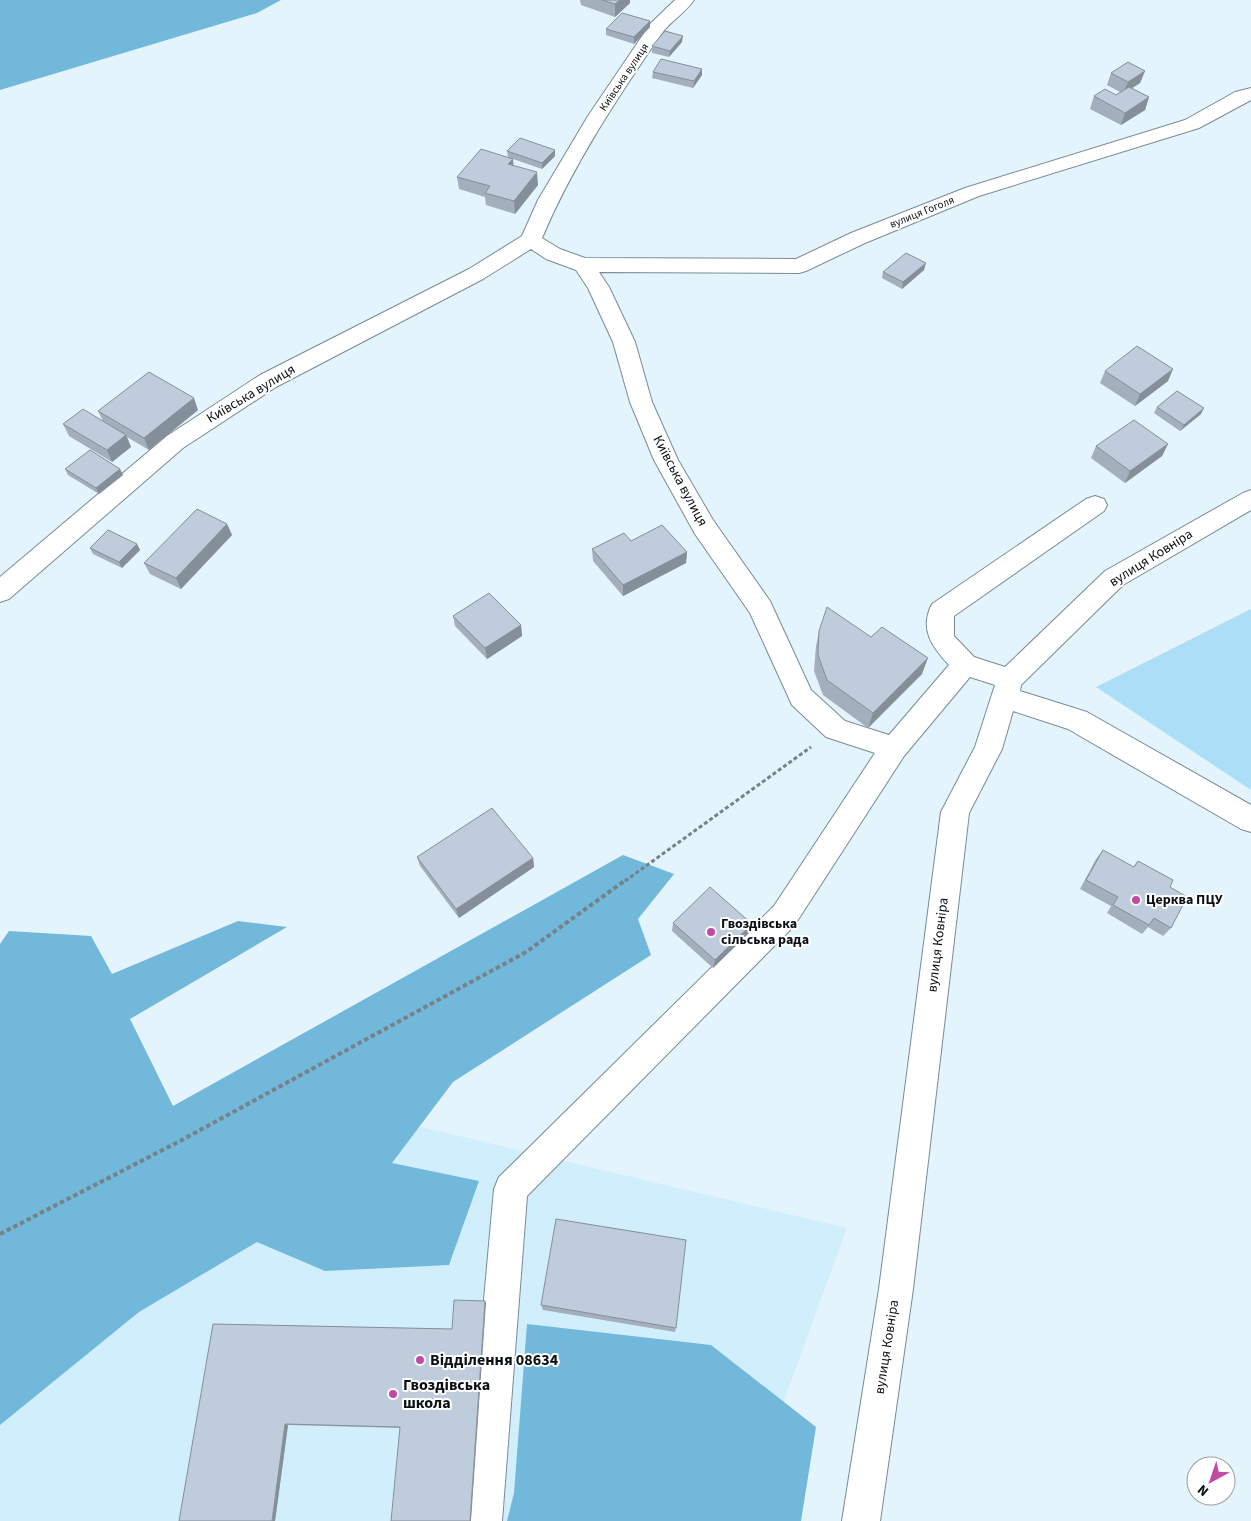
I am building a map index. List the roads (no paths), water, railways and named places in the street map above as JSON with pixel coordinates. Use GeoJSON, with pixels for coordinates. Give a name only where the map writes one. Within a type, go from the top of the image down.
{"type":"FeatureCollection","features":[{"type":"Feature","properties":{"kind":"street","name":"Київська вулиця"},"geometry":{"type":"LineString","coordinates":[[0,592],[175,442],[198,426],[268,381],[476,274],[531,240],[548,200],[597,116],[658,27],[685,0]]}},
{"type":"Feature","properties":{"kind":"street","name":"вулиця Гоголя"},"geometry":{"type":"LineString","coordinates":[[583,265],[799,266],[858,238],[972,192],[1192,124],[1242,96],[1251,94]]}},
{"type":"Feature","properties":{"kind":"street"},"geometry":{"type":"LineString","coordinates":[[531,240],[553,254],[583,265]]}},
{"type":"Feature","properties":{"kind":"street","name":"Київська вулиця"},"geometry":{"type":"LineString","coordinates":[[583,265],[598,286],[624,342],[641,402],[666,460],[704,527],[761,608],[801,697],[836,729],[894,748]]}},
{"type":"Feature","properties":{"kind":"street","name":"вулиця Ковніра"},"geometry":{"type":"LineString","coordinates":[[860,1521],[896,1289],[955,812],[988,749],[1008,688],[1114,578],[1251,499]]}},
{"type":"Feature","properties":{"kind":"street"},"geometry":{"type":"LineString","coordinates":[[1095,505],[941,611],[941,639],[965,665],[1008,688],[1077,720],[1251,820]]}},
{"type":"Feature","properties":{"kind":"street"},"geometry":{"type":"LineString","coordinates":[[483,1521],[510,1189],[784,916],[894,748],[965,665]]}},
{"type":"Feature","properties":{"kind":"place","name":"Церква ПЦУ"},"geometry":{"type":"Point","coordinates":[1136,900]}},
{"type":"Feature","properties":{"kind":"place","name":"Гвоздівська сільська рада"},"geometry":{"type":"Point","coordinates":[711,932]}},
{"type":"Feature","properties":{"kind":"place","name":"Відділення 08634"},"geometry":{"type":"Point","coordinates":[420,1360]}},
{"type":"Feature","properties":{"kind":"place","name":"Гвоздівська школа"},"geometry":{"type":"Point","coordinates":[393,1394]}}]}
